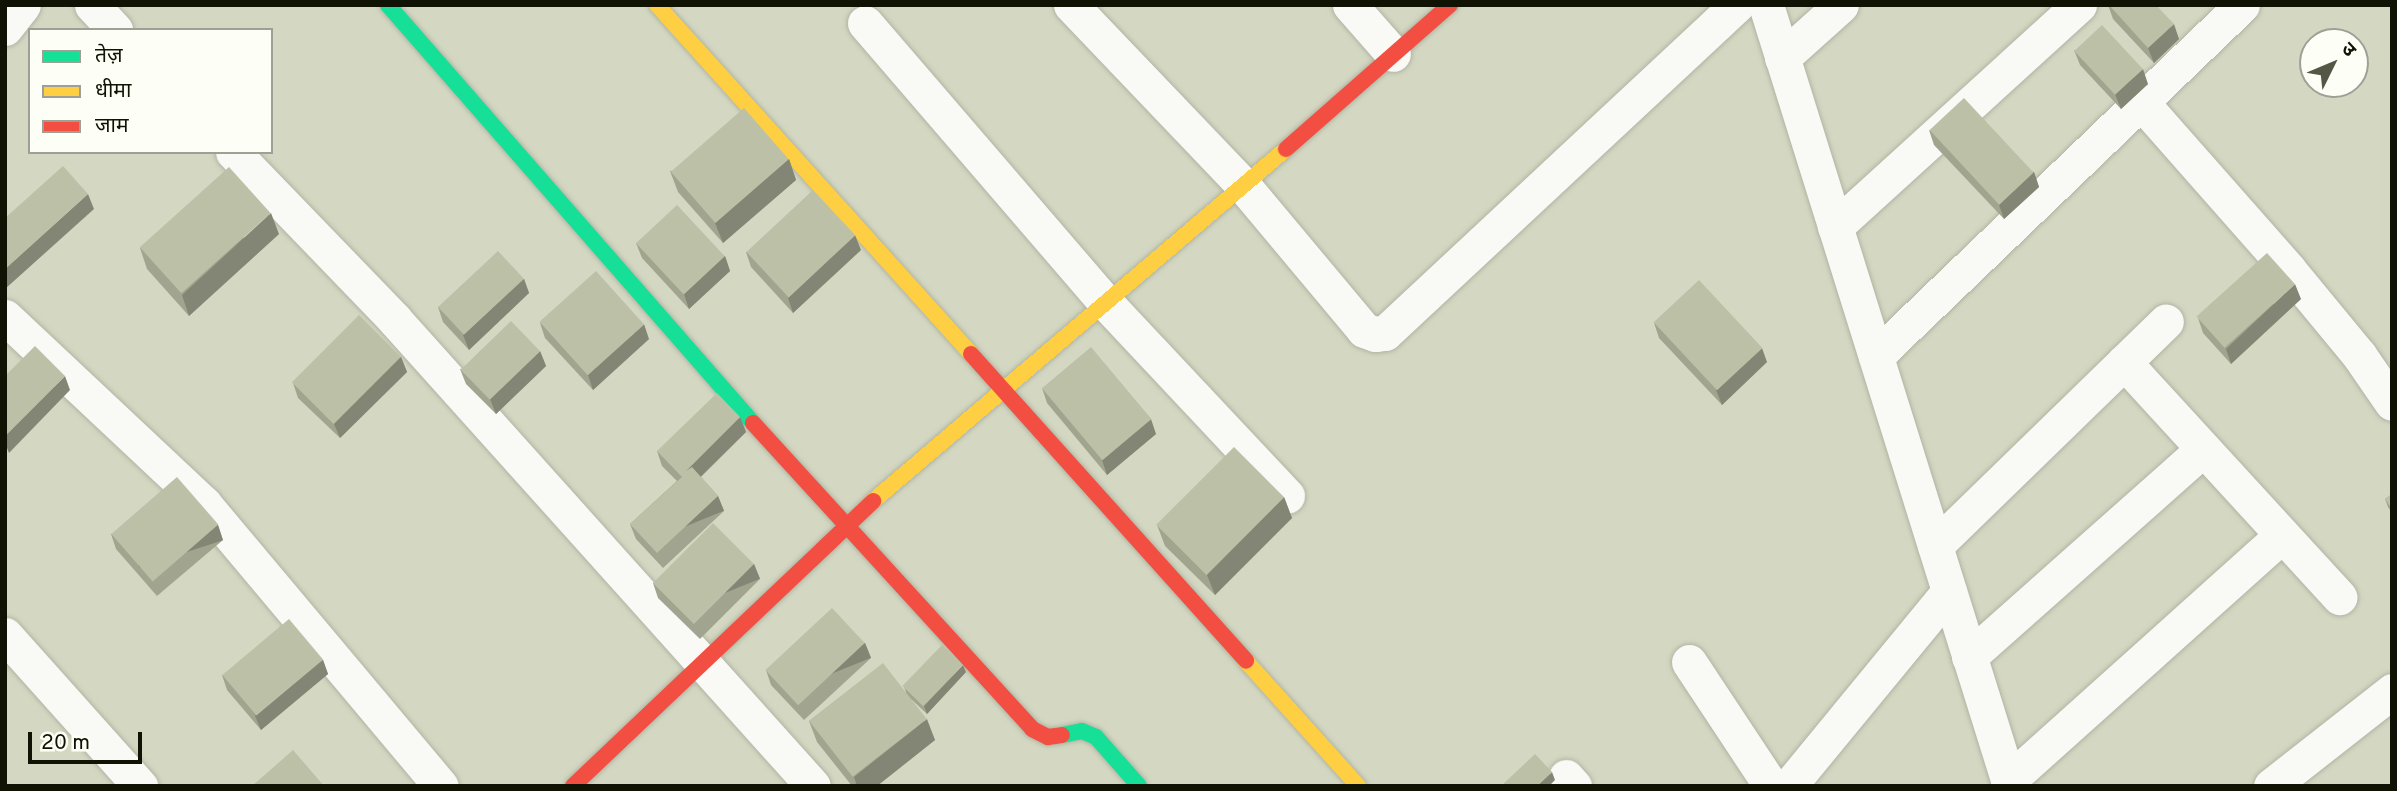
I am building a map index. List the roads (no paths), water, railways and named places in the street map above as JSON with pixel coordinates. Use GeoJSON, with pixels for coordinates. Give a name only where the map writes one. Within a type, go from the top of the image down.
{"type":"FeatureCollection","features":[{"type":"Feature","properties":{"kind":"street"},"geometry":{"type":"LineString","coordinates":[[5,28],[23,5]]}},
{"type":"Feature","properties":{"kind":"street"},"geometry":{"type":"LineString","coordinates":[[92,5],[113,28]]}},
{"type":"Feature","properties":{"kind":"street"},"geometry":{"type":"LineString","coordinates":[[388,5],[843,526],[1031,729],[1048,737],[1082,731],[1096,737],[1139,786]]}},
{"type":"Feature","properties":{"kind":"street"},"geometry":{"type":"LineString","coordinates":[[657,5],[1004,387],[1359,786]]}},
{"type":"Feature","properties":{"kind":"street"},"geometry":{"type":"LineString","coordinates":[[1071,5],[1242,184],[1364,330],[1385,333],[1737,5]]}},
{"type":"Feature","properties":{"kind":"street"},"geometry":{"type":"LineString","coordinates":[[1350,5],[1394,54]]}},
{"type":"Feature","properties":{"kind":"street"},"geometry":{"type":"LineString","coordinates":[[573,786],[843,526],[1004,387],[1107,304],[1450,5]]}},
{"type":"Feature","properties":{"kind":"street"},"geometry":{"type":"LineString","coordinates":[[1766,5],[2009,783],[2283,535]]}},
{"type":"Feature","properties":{"kind":"street"},"geometry":{"type":"LineString","coordinates":[[1782,58],[1841,5]]}},
{"type":"Feature","properties":{"kind":"street"},"geometry":{"type":"LineString","coordinates":[[1835,227],[2079,5]]}},
{"type":"Feature","properties":{"kind":"street"},"geometry":{"type":"LineString","coordinates":[[1876,356],[2242,5]]}},
{"type":"Feature","properties":{"kind":"street"},"geometry":{"type":"LineString","coordinates":[[864,23],[1107,304],[1287,496]]}},
{"type":"Feature","properties":{"kind":"street"},"geometry":{"type":"LineString","coordinates":[[2141,102],[2306,290],[2359,355],[2392,403]]}},
{"type":"Feature","properties":{"kind":"street"},"geometry":{"type":"LineString","coordinates":[[235,154],[394,319],[813,786]]}},
{"type":"Feature","properties":{"kind":"street"},"geometry":{"type":"LineString","coordinates":[[5,317],[204,503],[441,786]]}},
{"type":"Feature","properties":{"kind":"street"},"geometry":{"type":"LineString","coordinates":[[1935,546],[2166,321]]}},
{"type":"Feature","properties":{"kind":"street"},"geometry":{"type":"LineString","coordinates":[[2124,362],[2339,597]]}},
{"type":"Feature","properties":{"kind":"street"},"geometry":{"type":"LineString","coordinates":[[1969,657],[2203,449]]}},
{"type":"Feature","properties":{"kind":"street"},"geometry":{"type":"LineString","coordinates":[[1789,786],[1949,591]]}},
{"type":"Feature","properties":{"kind":"street"},"geometry":{"type":"LineString","coordinates":[[5,635],[140,786]]}},
{"type":"Feature","properties":{"kind":"street"},"geometry":{"type":"LineString","coordinates":[[1689,662],[1771,786]]}},
{"type":"Feature","properties":{"kind":"street"},"geometry":{"type":"LineString","coordinates":[[2271,786],[2392,691]]}}]}
